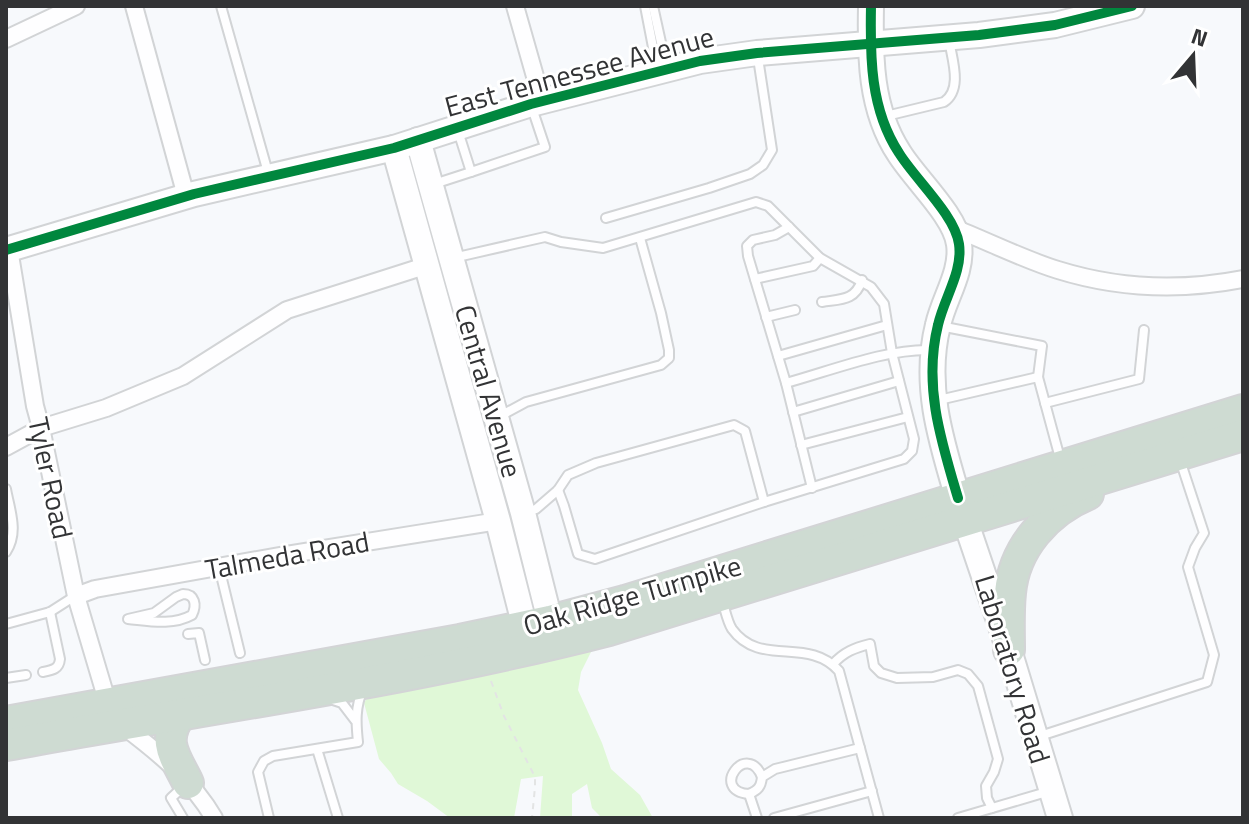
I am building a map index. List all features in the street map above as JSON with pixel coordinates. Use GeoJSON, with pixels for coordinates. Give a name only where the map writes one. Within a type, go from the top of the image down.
{"type":"FeatureCollection","features":[{"type":"Feature","properties":{"kind":"highway","name":"Oak Ridge Turnpike"},"geometry":{"type":"LineString","coordinates":[[6,722],[114,714],[188,714],[485,658],[625,601],[1167,450],[1243,410]]}},
{"type":"Feature","properties":{"kind":"highway","name":"Oak Ridge Turnpike"},"geometry":{"type":"LineString","coordinates":[[6,745],[114,714],[435,645],[609,630],[721,595],[962,509],[1062,466],[1243,435]]}},
{"type":"Feature","properties":{"kind":"highway"},"geometry":{"type":"LineString","coordinates":[[1009,650],[1010,591],[1019,555],[1038,528],[1069,502],[1107,486],[1167,450]]}},
{"type":"Feature","properties":{"kind":"highway"},"geometry":{"type":"LineString","coordinates":[[188,714],[172,726],[170,733],[171,743],[188,783]]}},
{"type":"Feature","properties":{"kind":"street"},"geometry":{"type":"LineString","coordinates":[[6,39],[76,6]]}},
{"type":"Feature","properties":{"kind":"street"},"geometry":{"type":"LineString","coordinates":[[134,6],[186,196]]}},
{"type":"Feature","properties":{"kind":"street"},"geometry":{"type":"LineString","coordinates":[[515,6],[536,102]]}},
{"type":"Feature","properties":{"kind":"street"},"geometry":{"type":"LineString","coordinates":[[871,6],[874,89],[881,117],[897,151],[954,228],[1057,270],[1109,282],[1172,288],[1243,279]]}},
{"type":"Feature","properties":{"kind":"street","name":"East Tennessee Avenue"},"geometry":{"type":"LineString","coordinates":[[8,249],[186,196],[394,148],[536,102],[700,61],[1055,25],[1121,8]]}},
{"type":"Feature","properties":{"kind":"street","name":"Central Avenue"},"geometry":{"type":"LineString","coordinates":[[418,140],[523,513],[540,635]]}},
{"type":"Feature","properties":{"kind":"street","name":"Central Avenue"},"geometry":{"type":"LineString","coordinates":[[394,148],[498,521],[540,635]]}},
{"type":"Feature","properties":{"kind":"street"},"geometry":{"type":"LineString","coordinates":[[407,193],[431,185]]}},
{"type":"Feature","properties":{"kind":"street","name":"Laboratory Road"},"geometry":{"type":"LineString","coordinates":[[954,228],[960,258],[935,338],[931,375],[933,401],[944,450],[1060,818]]}},
{"type":"Feature","properties":{"kind":"street","name":"Tyler Road"},"geometry":{"type":"LineString","coordinates":[[8,249],[35,406],[76,596],[114,714]]}},
{"type":"Feature","properties":{"kind":"street"},"geometry":{"type":"LineString","coordinates":[[6,447],[41,428],[106,408],[183,376],[287,310],[452,259]]}},
{"type":"Feature","properties":{"kind":"street"},"geometry":{"type":"LineString","coordinates":[[472,426],[496,418]]}},
{"type":"Feature","properties":{"kind":"street"},"geometry":{"type":"LineString","coordinates":[[498,521],[523,513]]}},
{"type":"Feature","properties":{"kind":"street","name":"Talmeda Road"},"geometry":{"type":"LineString","coordinates":[[76,596],[95,589],[498,521]]}},
{"type":"Feature","properties":{"kind":"street"},"geometry":{"type":"LineString","coordinates":[[114,714],[165,758],[205,802],[214,818]]}},
{"type":"Feature","properties":{"kind":"lane"},"geometry":{"type":"LineString","coordinates":[[221,6],[270,176]]}},
{"type":"Feature","properties":{"kind":"lane"},"geometry":{"type":"LineString","coordinates":[[645,6],[663,71]]}},
{"type":"Feature","properties":{"kind":"lane"},"geometry":{"type":"LineString","coordinates":[[653,6],[663,71]]}},
{"type":"Feature","properties":{"kind":"lane"},"geometry":{"type":"LineString","coordinates":[[881,117],[944,102],[950,97],[955,82],[949,38]]}},
{"type":"Feature","properties":{"kind":"lane"},"geometry":{"type":"LineString","coordinates":[[606,218],[709,188],[750,174],[763,165],[772,150],[757,53]]}},
{"type":"Feature","properties":{"kind":"lane"},"geometry":{"type":"LineString","coordinates":[[431,185],[545,147],[536,102]]}},
{"type":"Feature","properties":{"kind":"lane"},"geometry":{"type":"LineString","coordinates":[[456,126],[471,172]]}},
{"type":"Feature","properties":{"kind":"lane"},"geometry":{"type":"LineString","coordinates":[[452,259],[545,237],[603,248],[756,202],[768,206],[820,258],[871,287],[884,304],[892,353],[914,439],[912,451],[904,459],[595,559],[578,554],[558,490]]}},
{"type":"Feature","properties":{"kind":"lane"},"geometry":{"type":"LineString","coordinates":[[789,227],[775,235],[753,240],[747,246],[812,488]]}},
{"type":"Feature","properties":{"kind":"lane"},"geometry":{"type":"LineString","coordinates":[[496,418],[526,402],[661,365],[669,358],[661,313],[640,238]]}},
{"type":"Feature","properties":{"kind":"lane"},"geometry":{"type":"LineString","coordinates":[[755,279],[813,266],[820,258]]}},
{"type":"Feature","properties":{"kind":"lane"},"geometry":{"type":"LineString","coordinates":[[822,302],[851,297],[859,290],[862,280]]}},
{"type":"Feature","properties":{"kind":"lane"},"geometry":{"type":"LineString","coordinates":[[766,317],[795,310]]}},
{"type":"Feature","properties":{"kind":"lane"},"geometry":{"type":"LineString","coordinates":[[778,356],[887,325]]}},
{"type":"Feature","properties":{"kind":"lane"},"geometry":{"type":"LineString","coordinates":[[1045,403],[1139,379],[1144,330]]}},
{"type":"Feature","properties":{"kind":"lane"},"geometry":{"type":"LineString","coordinates":[[786,383],[911,349],[935,338],[1042,346],[1038,377],[1062,466]]}},
{"type":"Feature","properties":{"kind":"lane"},"geometry":{"type":"LineString","coordinates":[[933,401],[1038,377]]}},
{"type":"Feature","properties":{"kind":"lane"},"geometry":{"type":"LineString","coordinates":[[793,412],[899,381]]}},
{"type":"Feature","properties":{"kind":"lane"},"geometry":{"type":"LineString","coordinates":[[801,445],[908,417]]}},
{"type":"Feature","properties":{"kind":"lane"},"geometry":{"type":"LineString","coordinates":[[523,513],[536,509],[558,490],[568,475],[596,463],[734,425],[745,431],[764,502]]}},
{"type":"Feature","properties":{"kind":"lane"},"geometry":{"type":"LineString","coordinates":[[1035,737],[1207,682],[1214,655],[1188,567],[1204,533],[1167,450]]}},
{"type":"Feature","properties":{"kind":"lane"},"geometry":{"type":"LineString","coordinates":[[6,489],[14,528],[6,552]]}},
{"type":"Feature","properties":{"kind":"lane"},"geometry":{"type":"LineString","coordinates":[[219,567],[240,653]]}},
{"type":"Feature","properties":{"kind":"lane"},"geometry":{"type":"LineString","coordinates":[[183,594],[189,594],[195,604],[192,615],[186,619],[170,622],[128,619],[154,613],[183,594]]}},
{"type":"Feature","properties":{"kind":"lane"},"geometry":{"type":"LineString","coordinates":[[721,595],[730,627],[751,645],[764,650],[819,656],[839,671],[879,818]]}},
{"type":"Feature","properties":{"kind":"lane"},"geometry":{"type":"LineString","coordinates":[[6,624],[50,612],[76,596]]}},
{"type":"Feature","properties":{"kind":"lane"},"geometry":{"type":"LineString","coordinates":[[43,672],[54,670],[60,659],[50,612]]}},
{"type":"Feature","properties":{"kind":"lane"},"geometry":{"type":"LineString","coordinates":[[188,634],[199,633],[205,660]]}},
{"type":"Feature","properties":{"kind":"lane"},"geometry":{"type":"LineString","coordinates":[[833,664],[841,654],[870,644],[874,666],[889,676],[933,677],[958,670],[968,674],[978,686],[998,759],[986,786],[992,808]]}},
{"type":"Feature","properties":{"kind":"lane"},"geometry":{"type":"LineString","coordinates":[[6,678],[26,675]]}},
{"type":"Feature","properties":{"kind":"lane"},"geometry":{"type":"LineString","coordinates":[[269,818],[258,772],[264,761],[273,756],[358,742],[355,720],[358,699],[367,681]]}},
{"type":"Feature","properties":{"kind":"lane"},"geometry":{"type":"LineString","coordinates":[[188,714],[238,715],[329,698],[342,703],[355,720]]}},
{"type":"Feature","properties":{"kind":"lane"},"geometry":{"type":"LineString","coordinates":[[762,777],[775,769],[860,748]]}},
{"type":"Feature","properties":{"kind":"lane"},"geometry":{"type":"LineString","coordinates":[[317,749],[338,818]]}},
{"type":"Feature","properties":{"kind":"lane"},"geometry":{"type":"LineString","coordinates":[[744,764],[759,769],[762,777],[761,785],[749,794],[741,794],[734,789],[731,781],[732,773],[744,764]]}},
{"type":"Feature","properties":{"kind":"lane"},"geometry":{"type":"LineString","coordinates":[[183,818],[171,798],[188,783]]}},
{"type":"Feature","properties":{"kind":"lane"},"geometry":{"type":"LineString","coordinates":[[774,818],[872,791]]}},
{"type":"Feature","properties":{"kind":"lane"},"geometry":{"type":"LineString","coordinates":[[958,818],[1051,791]]}},
{"type":"Feature","properties":{"kind":"lane"},"geometry":{"type":"LineString","coordinates":[[749,794],[757,818]]}},
{"type":"Feature","properties":{"kind":"path"},"geometry":{"type":"LineString","coordinates":[[485,658],[504,716],[535,777],[532,818]]}},
{"type":"Feature","properties":{"kind":"green space"},"geometry":{"type":"Polygon","coordinates":[[[591,652],[581,672],[578,690],[611,769],[640,795],[653,818],[602,818],[592,808],[587,784],[572,794],[572,818],[540,818],[543,776],[521,779],[514,818],[450,818],[398,784],[379,759],[364,703],[369,695],[488,674],[591,652]]]}},
{"type":"Feature","properties":{"kind":"cycle path"},"geometry":{"type":"LineString","coordinates":[[871,6],[872,63],[882,118],[899,153],[950,221],[959,244],[956,275],[938,325],[932,369],[940,434],[958,498]]}},
{"type":"Feature","properties":{"kind":"cycle path"},"geometry":{"type":"LineString","coordinates":[[6,250],[194,194],[394,148],[531,104],[700,61],[757,53],[979,35],[1055,25],[1132,6]]}}]}
